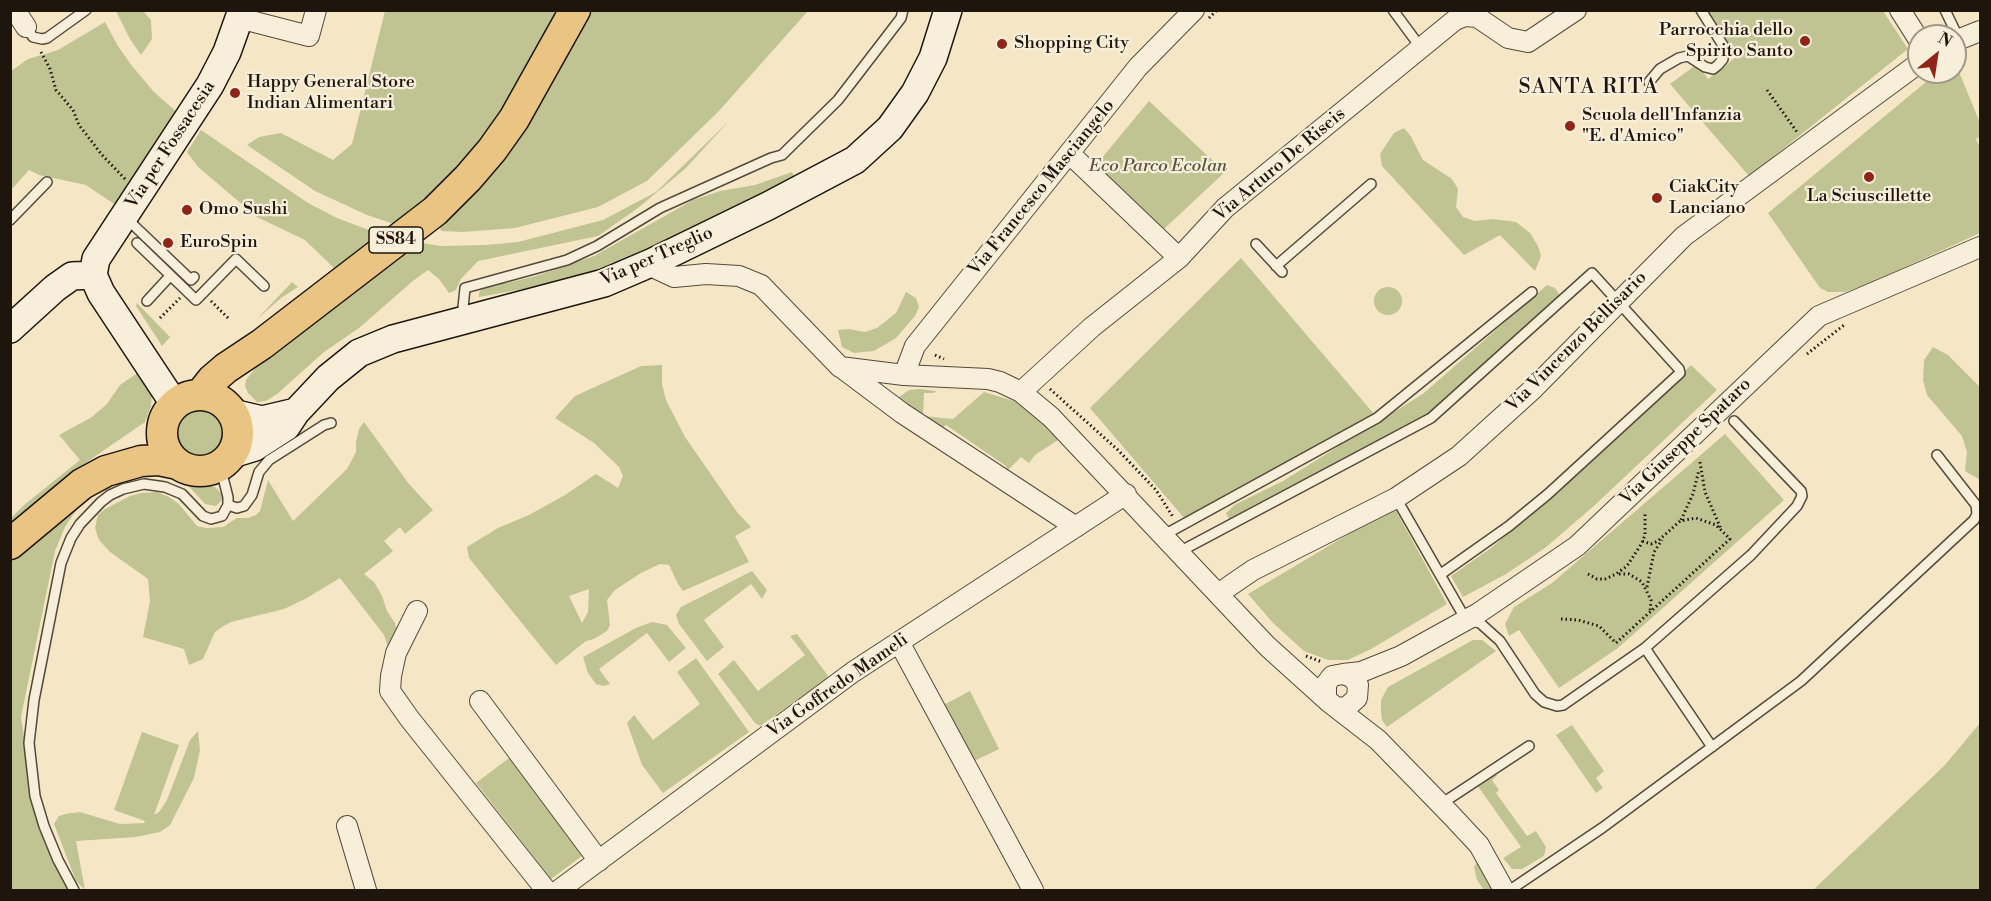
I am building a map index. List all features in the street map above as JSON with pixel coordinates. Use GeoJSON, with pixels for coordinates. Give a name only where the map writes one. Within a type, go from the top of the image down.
{"type":"FeatureCollection","features":[{"type":"Feature","properties":{"kind":"main road","name":"SS84"},"geometry":{"type":"LineString","coordinates":[[10,544],[82,484],[109,457],[193,403],[212,380],[226,368],[262,344],[435,211],[492,150],[513,119],[574,10]]}},
{"type":"Feature","properties":{"kind":"main road","name":"Via per Treglio"},"geometry":{"type":"LineString","coordinates":[[226,460],[280,432],[328,378],[359,353],[393,339],[604,283],[653,262],[815,183],[855,160],[890,128],[915,93],[933,58],[948,10]]}},
{"type":"Feature","properties":{"kind":"main road","name":"Via per Fossacesia"},"geometry":{"type":"LineString","coordinates":[[97,284],[96,259],[210,85],[227,52],[240,14]]}},
{"type":"Feature","properties":{"kind":"main road"},"geometry":{"type":"LineString","coordinates":[[10,329],[54,288],[72,276],[97,284],[193,403],[238,429],[236,446],[226,460],[200,471],[189,470],[178,464],[164,446],[162,435],[193,403]]}},
{"type":"Feature","properties":{"kind":"main road"},"geometry":{"type":"LineString","coordinates":[[193,403],[262,420],[296,412]]}},
{"type":"Feature","properties":{"kind":"main road","name":"SS84"},"geometry":{"type":"LineString","coordinates":[[82,484],[106,471],[141,461],[159,460],[178,464]]}},
{"type":"Feature","properties":{"kind":"street"},"geometry":{"type":"LineString","coordinates":[[15,10],[29,32]]}},
{"type":"Feature","properties":{"kind":"street"},"geometry":{"type":"LineString","coordinates":[[240,14],[309,36],[316,10]]}},
{"type":"Feature","properties":{"kind":"street","name":"Via Francesco Masciangelo"},"geometry":{"type":"LineString","coordinates":[[904,375],[915,346],[1138,67],[1194,10]]}},
{"type":"Feature","properties":{"kind":"street","name":"Via Arturo De Riseis"},"geometry":{"type":"LineString","coordinates":[[1021,392],[1092,327],[1179,258],[1455,20],[1465,16],[1480,15],[1508,38],[1528,42],[1576,10]]}},
{"type":"Feature","properties":{"kind":"street"},"geometry":{"type":"LineString","coordinates":[[1900,10],[1909,24]]}},
{"type":"Feature","properties":{"kind":"street","name":"Via Vincenzo Bellisario"},"geometry":{"type":"LineString","coordinates":[[1218,594],[1253,570],[1396,498],[1459,456],[1533,389],[1684,236],[1907,72]]}},
{"type":"Feature","properties":{"kind":"street"},"geometry":{"type":"LineString","coordinates":[[1069,153],[1179,258]]}},
{"type":"Feature","properties":{"kind":"street","name":"Via Giuseppe Spataro"},"geometry":{"type":"LineString","coordinates":[[1292,656],[1306,670],[1361,672],[1401,656],[1466,620],[1577,546],[1819,316],[1980,248]]}},
{"type":"Feature","properties":{"kind":"street"},"geometry":{"type":"LineString","coordinates":[[653,262],[657,269],[674,277],[706,274],[739,276],[761,285],[840,367],[902,413],[1076,527]]}},
{"type":"Feature","properties":{"kind":"street"},"geometry":{"type":"LineString","coordinates":[[840,367],[904,375],[988,379],[1021,392],[1051,417],[1126,494],[1171,531],[1179,552],[1218,594],[1292,656],[1331,703],[1378,740],[1441,804],[1479,845],[1504,891]]}},
{"type":"Feature","properties":{"kind":"street","name":"Via Goffredo Mameli"},"geometry":{"type":"LineString","coordinates":[[559,891],[853,672],[1126,494]]}},
{"type":"Feature","properties":{"kind":"street"},"geometry":{"type":"LineString","coordinates":[[417,611],[396,653],[390,691],[408,718],[546,891]]}},
{"type":"Feature","properties":{"kind":"street"},"geometry":{"type":"LineString","coordinates":[[899,642],[1033,891]]}},
{"type":"Feature","properties":{"kind":"street","name":"Via Giuseppe Spataro"},"geometry":{"type":"LineString","coordinates":[[1358,696],[1401,656]]}},
{"type":"Feature","properties":{"kind":"street"},"geometry":{"type":"LineString","coordinates":[[1331,703],[1326,684],[1336,670],[1355,681],[1366,720],[1378,740]]}},
{"type":"Feature","properties":{"kind":"street"},"geometry":{"type":"LineString","coordinates":[[1331,703],[1347,707],[1358,696]]}},
{"type":"Feature","properties":{"kind":"street"},"geometry":{"type":"LineString","coordinates":[[480,701],[599,861]]}},
{"type":"Feature","properties":{"kind":"street"},"geometry":{"type":"LineString","coordinates":[[347,826],[366,891]]}},
{"type":"Feature","properties":{"kind":"lane"},"geometry":{"type":"LineString","coordinates":[[29,32],[42,39],[47,38],[86,10]]}},
{"type":"Feature","properties":{"kind":"lane"},"geometry":{"type":"LineString","coordinates":[[462,320],[465,288],[567,260],[597,246],[660,208],[782,155],[838,100],[901,18],[903,10]]}},
{"type":"Feature","properties":{"kind":"lane"},"geometry":{"type":"LineString","coordinates":[[1393,10],[1420,48]]}},
{"type":"Feature","properties":{"kind":"lane"},"geometry":{"type":"LineString","coordinates":[[1649,82],[1660,69],[1678,58],[1688,56],[1705,67],[1713,69],[1718,65],[1723,58],[1724,47],[1701,10]]}},
{"type":"Feature","properties":{"kind":"lane"},"geometry":{"type":"LineString","coordinates":[[1945,10],[1951,24]]}},
{"type":"Feature","properties":{"kind":"lane"},"geometry":{"type":"LineString","coordinates":[[10,220],[47,182]]}},
{"type":"Feature","properties":{"kind":"lane"},"geometry":{"type":"LineString","coordinates":[[1256,244],[1279,269],[1371,184]]}},
{"type":"Feature","properties":{"kind":"lane"},"geometry":{"type":"LineString","coordinates":[[125,217],[191,280],[194,277]]}},
{"type":"Feature","properties":{"kind":"lane"},"geometry":{"type":"LineString","coordinates":[[137,243],[196,300],[236,259],[264,286]]}},
{"type":"Feature","properties":{"kind":"lane"},"geometry":{"type":"LineString","coordinates":[[1179,552],[1431,418],[1592,273],[1679,369],[1680,373],[1548,494],[1509,526],[1441,574]]}},
{"type":"Feature","properties":{"kind":"lane"},"geometry":{"type":"LineString","coordinates":[[147,301],[170,276]]}},
{"type":"Feature","properties":{"kind":"lane"},"geometry":{"type":"LineString","coordinates":[[1171,531],[1377,418],[1532,292]]}},
{"type":"Feature","properties":{"kind":"lane"},"geometry":{"type":"LineString","coordinates":[[1396,498],[1466,620],[1480,623],[1500,641],[1535,694],[1544,702],[1557,706],[1563,705],[1645,648],[1750,555],[1785,520],[1801,500],[1801,491],[1734,421]]}},
{"type":"Feature","properties":{"kind":"lane"},"geometry":{"type":"LineString","coordinates":[[228,505],[237,508],[244,506],[252,495],[259,472],[269,460],[324,425],[332,423]]}},
{"type":"Feature","properties":{"kind":"lane"},"geometry":{"type":"LineString","coordinates":[[1510,891],[1602,828],[1801,681],[1974,520],[1977,514],[1976,505],[1937,454]]}},
{"type":"Feature","properties":{"kind":"lane"},"geometry":{"type":"LineString","coordinates":[[74,891],[44,826],[35,796],[29,743],[34,700],[61,563],[80,524],[88,514],[110,495],[123,489],[144,484],[165,487],[182,494],[203,516],[212,519],[222,516],[228,505],[226,460]]}},
{"type":"Feature","properties":{"kind":"lane"},"geometry":{"type":"LineString","coordinates":[[1645,648],[1712,747]]}},
{"type":"Feature","properties":{"kind":"lane"},"geometry":{"type":"LineString","coordinates":[[1441,804],[1529,746]]}},
{"type":"Feature","properties":{"kind":"path"},"geometry":{"type":"LineString","coordinates":[[29,32],[50,69],[56,90],[73,110],[79,125],[102,155],[131,185]]}},
{"type":"Feature","properties":{"kind":"path"},"geometry":{"type":"LineString","coordinates":[[1767,90],[1806,146]]}},
{"type":"Feature","properties":{"kind":"path"},"geometry":{"type":"LineString","coordinates":[[1801,358],[1845,324]]}},
{"type":"Feature","properties":{"kind":"path"},"geometry":{"type":"LineString","coordinates":[[1050,389],[1117,449],[1156,490],[1171,531]]}},
{"type":"Feature","properties":{"kind":"path"},"geometry":{"type":"LineString","coordinates":[[1642,541],[1651,544],[1664,536],[1680,521],[1693,494],[1700,462],[1707,499],[1722,530]]}},
{"type":"Feature","properties":{"kind":"path"},"geometry":{"type":"LineString","coordinates":[[1588,574],[1597,579],[1605,579],[1627,566],[1642,541],[1646,527],[1645,513]]}},
{"type":"Feature","properties":{"kind":"path"},"geometry":{"type":"LineString","coordinates":[[1562,619],[1578,620],[1599,626],[1616,643],[1730,539],[1716,525],[1696,518],[1680,521]]}},
{"type":"Feature","properties":{"kind":"path"},"geometry":{"type":"LineString","coordinates":[[1647,589],[1654,552],[1664,536]]}},
{"type":"Feature","properties":{"kind":"path"},"geometry":{"type":"LineString","coordinates":[[1616,574],[1629,574],[1637,577],[1647,589],[1651,600],[1650,612]]}},
{"type":"Feature","properties":{"kind":"path"},"geometry":{"type":"LineString","coordinates":[[1682,583],[1687,588]]}},
{"type":"Feature","properties":{"kind":"path"},"geometry":{"type":"LineString","coordinates":[[1292,656],[1308,657],[1336,670]]}},
{"type":"Feature","properties":{"kind":"green space"},"geometry":{"type":"Polygon","coordinates":[[[116,11],[143,11],[151,20],[152,39],[141,55],[130,39],[116,11]]]}},
{"type":"Feature","properties":{"kind":"green space"},"geometry":{"type":"Polygon","coordinates":[[[385,11],[562,11],[513,97],[476,151],[437,190],[394,224],[367,215],[315,191],[247,145],[259,137],[281,133],[333,160],[352,144],[385,11]]]}},
{"type":"Feature","properties":{"kind":"green space"},"geometry":{"type":"Polygon","coordinates":[[[584,11],[808,11],[718,112],[647,181],[598,207],[515,228],[463,232],[442,231],[436,224],[584,11]]]}},
{"type":"Feature","properties":{"kind":"green space"},"geometry":{"type":"Polygon","coordinates":[[[1705,11],[1883,11],[1907,47],[1749,176],[1670,84],[1697,64],[1708,79],[1736,57],[1705,11]]]}},
{"type":"Feature","properties":{"kind":"green space"},"geometry":{"type":"Polygon","coordinates":[[[105,22],[132,66],[154,92],[179,114],[117,206],[86,185],[39,175],[29,170],[11,190],[11,71],[28,59],[58,50],[105,22]]]}},
{"type":"Feature","properties":{"kind":"green space"},"geometry":{"type":"Polygon","coordinates":[[[1924,84],[1964,84],[1980,123],[1980,137],[1976,139],[1980,148],[1980,233],[1868,284],[1845,292],[1828,292],[1820,288],[1768,213],[1924,84]]]}},
{"type":"Feature","properties":{"kind":"green space","name":"Eco Parco Ecolan"},"geometry":{"type":"Polygon","coordinates":[[[1149,101],[1225,172],[1164,229],[1096,165],[1149,101]]]}},
{"type":"Feature","properties":{"kind":"green space"},"geometry":{"type":"Polygon","coordinates":[[[729,121],[685,169],[638,208],[598,236],[478,261],[461,279],[456,290],[449,293],[439,279],[428,270],[359,328],[324,352],[277,394],[266,401],[257,402],[248,393],[245,386],[246,380],[269,351],[408,241],[441,246],[518,242],[603,220],[656,192],[729,121]]]}},
{"type":"Feature","properties":{"kind":"green space"},"geometry":{"type":"Polygon","coordinates":[[[1404,128],[1423,160],[1452,179],[1458,189],[1456,207],[1463,217],[1475,221],[1493,219],[1516,222],[1530,233],[1541,256],[1535,271],[1500,235],[1464,255],[1382,166],[1380,154],[1394,133],[1404,128]]]}},
{"type":"Feature","properties":{"kind":"green space"},"geometry":{"type":"Polygon","coordinates":[[[201,130],[308,203],[337,218],[387,237],[338,272],[305,240],[257,217],[198,167],[187,152],[201,130]]]}},
{"type":"Feature","properties":{"kind":"green space"},"geometry":{"type":"Polygon","coordinates":[[[792,172],[797,182],[712,218],[617,264],[562,282],[479,297],[483,287],[493,283],[507,283],[536,276],[594,256],[693,200],[720,191],[755,185],[792,172]]]}},
{"type":"Feature","properties":{"kind":"green space"},"geometry":{"type":"Polygon","coordinates":[[[1241,258],[1380,421],[1424,393],[1547,285],[1555,288],[1561,297],[1517,339],[1420,421],[1230,521],[1226,513],[1236,504],[1283,481],[1339,446],[1337,438],[1185,519],[1090,408],[1241,258]]]}},
{"type":"Feature","properties":{"kind":"green space"},"geometry":{"type":"Polygon","coordinates":[[[292,282],[298,287],[281,298],[256,320],[292,282]]]}},
{"type":"Feature","properties":{"kind":"green space"},"geometry":{"type":"Polygon","coordinates":[[[1388,287],[1398,291],[1402,301],[1398,311],[1388,315],[1378,311],[1374,301],[1378,291],[1388,287]]]}},
{"type":"Feature","properties":{"kind":"green space"},"geometry":{"type":"Polygon","coordinates":[[[906,292],[916,298],[919,307],[915,316],[896,338],[874,351],[854,353],[842,347],[838,330],[849,329],[865,332],[877,328],[896,313],[906,292]]]}},
{"type":"Feature","properties":{"kind":"green space"},"geometry":{"type":"Polygon","coordinates":[[[137,303],[170,337],[162,346],[136,306],[137,303]]]}},
{"type":"Feature","properties":{"kind":"green space"},"geometry":{"type":"Polygon","coordinates":[[[1933,347],[1948,355],[1980,387],[1980,480],[1965,471],[1967,452],[1962,436],[1927,395],[1923,380],[1924,360],[1933,347]]]}},
{"type":"Feature","properties":{"kind":"green space"},"geometry":{"type":"Polygon","coordinates":[[[662,365],[662,384],[666,400],[685,437],[737,512],[751,527],[735,536],[749,562],[683,591],[669,565],[660,564],[641,573],[615,590],[607,600],[610,625],[607,631],[586,641],[556,665],[469,558],[467,547],[498,528],[529,515],[565,495],[596,474],[618,488],[623,476],[619,467],[594,443],[555,418],[575,396],[641,366],[662,365]],[[589,589],[569,596],[582,623],[588,612],[589,589]]]}},
{"type":"Feature","properties":{"kind":"green space"},"geometry":{"type":"Polygon","coordinates":[[[1691,365],[1717,390],[1595,505],[1545,548],[1506,574],[1463,597],[1451,576],[1491,548],[1583,469],[1691,365]]]}},
{"type":"Feature","properties":{"kind":"green space"},"geometry":{"type":"Polygon","coordinates":[[[142,370],[152,392],[151,406],[145,422],[84,464],[11,525],[11,518],[24,505],[80,460],[59,435],[92,417],[107,404],[120,385],[142,370]]]}},
{"type":"Feature","properties":{"kind":"green space"},"geometry":{"type":"Polygon","coordinates":[[[909,390],[936,391],[924,393],[923,416],[953,419],[984,392],[1017,402],[1031,411],[1061,438],[1035,455],[1029,463],[1021,457],[1007,471],[1006,466],[946,425],[942,428],[895,400],[909,390]]]}},
{"type":"Feature","properties":{"kind":"green space"},"geometry":{"type":"Polygon","coordinates":[[[205,408],[218,415],[224,423],[224,443],[218,451],[210,457],[195,458],[182,451],[176,443],[175,428],[182,415],[190,409],[205,408]]]}},
{"type":"Feature","properties":{"kind":"green space"},"geometry":{"type":"Polygon","coordinates":[[[364,422],[409,484],[433,510],[405,534],[400,527],[384,541],[393,551],[364,574],[374,582],[395,623],[397,633],[389,650],[384,635],[340,578],[284,609],[231,622],[222,627],[215,632],[203,659],[189,665],[184,649],[143,637],[150,601],[148,579],[110,552],[99,540],[95,528],[98,515],[130,496],[157,492],[179,504],[197,526],[223,527],[237,518],[248,518],[260,511],[268,480],[293,521],[347,469],[356,452],[359,429],[364,422]]]}},
{"type":"Feature","properties":{"kind":"green space"},"geometry":{"type":"Polygon","coordinates":[[[1725,434],[1784,500],[1618,648],[1559,688],[1519,630],[1509,636],[1505,624],[1514,607],[1552,583],[1725,434]]]}},
{"type":"Feature","properties":{"kind":"green space"},"geometry":{"type":"Polygon","coordinates":[[[141,472],[92,493],[65,527],[55,551],[21,717],[33,796],[70,890],[11,890],[11,556],[94,491],[141,472]]]}},
{"type":"Feature","properties":{"kind":"green space"},"geometry":{"type":"Polygon","coordinates":[[[185,482],[215,487],[223,499],[216,506],[205,504],[185,482]]]}},
{"type":"Feature","properties":{"kind":"green space"},"geometry":{"type":"Polygon","coordinates":[[[1394,507],[1447,604],[1348,660],[1328,660],[1304,651],[1273,623],[1248,594],[1394,507]]]}},
{"type":"Feature","properties":{"kind":"green space"},"geometry":{"type":"Polygon","coordinates":[[[752,571],[767,590],[762,599],[751,584],[704,620],[724,647],[707,661],[679,624],[676,615],[681,607],[752,571]]]}},
{"type":"Feature","properties":{"kind":"green space"},"geometry":{"type":"Polygon","coordinates":[[[652,622],[667,625],[686,648],[669,662],[647,633],[599,669],[610,684],[604,686],[596,684],[588,673],[583,657],[636,628],[652,622]]]}},
{"type":"Feature","properties":{"kind":"green space"},"geometry":{"type":"Polygon","coordinates":[[[797,634],[829,677],[760,726],[755,723],[718,674],[734,660],[758,691],[805,655],[790,636],[797,634]]]}},
{"type":"Feature","properties":{"kind":"green space"},"geometry":{"type":"Polygon","coordinates":[[[1473,640],[1482,640],[1496,651],[1387,727],[1382,720],[1381,700],[1388,687],[1473,640]]]}},
{"type":"Feature","properties":{"kind":"green space"},"geometry":{"type":"Polygon","coordinates":[[[696,658],[749,732],[663,793],[642,765],[627,723],[634,715],[653,740],[700,704],[677,672],[696,658]]]}},
{"type":"Feature","properties":{"kind":"green space"},"geometry":{"type":"Polygon","coordinates":[[[970,691],[999,749],[968,764],[938,708],[970,691]]]}},
{"type":"Feature","properties":{"kind":"green space"},"geometry":{"type":"Polygon","coordinates":[[[1980,723],[1980,890],[1813,890],[1945,765],[1980,723]]]}},
{"type":"Feature","properties":{"kind":"green space"},"geometry":{"type":"Polygon","coordinates":[[[1572,725],[1604,771],[1596,778],[1603,788],[1596,793],[1556,735],[1572,725]]]}},
{"type":"Feature","properties":{"kind":"green space"},"geometry":{"type":"Polygon","coordinates":[[[198,731],[200,750],[194,778],[170,825],[160,832],[136,837],[76,841],[85,890],[76,881],[54,824],[59,816],[80,812],[120,824],[144,823],[145,821],[114,810],[142,732],[179,745],[154,815],[159,812],[167,800],[190,740],[198,731]]]}},
{"type":"Feature","properties":{"kind":"green space"},"geometry":{"type":"Polygon","coordinates":[[[513,755],[586,853],[551,879],[476,783],[513,755]]]}},
{"type":"Feature","properties":{"kind":"green space"},"geometry":{"type":"Polygon","coordinates":[[[1495,772],[1497,776],[1492,780],[1499,790],[1496,793],[1527,836],[1536,831],[1546,847],[1544,856],[1522,869],[1512,869],[1503,858],[1521,847],[1477,785],[1495,772]]]}},
{"type":"Feature","properties":{"kind":"green space"},"geometry":{"type":"Polygon","coordinates":[[[1479,859],[1501,890],[1484,890],[1477,880],[1474,867],[1479,859]]]}},
{"type":"Feature","properties":{"kind":"place","name":"Parrocchia dello Spirito Santo"},"geometry":{"type":"Point","coordinates":[1805,41]}},
{"type":"Feature","properties":{"kind":"place","name":"Shopping City"},"geometry":{"type":"Point","coordinates":[1002,44]}},
{"type":"Feature","properties":{"kind":"place","name":"Happy General Store Indian Alimentari"},"geometry":{"type":"Point","coordinates":[235,93]}},
{"type":"Feature","properties":{"kind":"place","name":"Scuola dell'Infanzia \"E. d'Amico\""},"geometry":{"type":"Point","coordinates":[1570,126]}},
{"type":"Feature","properties":{"kind":"place","name":"La Sciuscillette"},"geometry":{"type":"Point","coordinates":[1869,177]}},
{"type":"Feature","properties":{"kind":"place","name":"CiakCity Lanciano"},"geometry":{"type":"Point","coordinates":[1657,198]}},
{"type":"Feature","properties":{"kind":"place","name":"Omo Sushi"},"geometry":{"type":"Point","coordinates":[187,210]}},
{"type":"Feature","properties":{"kind":"place","name":"EuroSpin"},"geometry":{"type":"Point","coordinates":[168,243]}},
{"type":"Feature","properties":{"kind":"district","name":"SANTA RITA"},"geometry":{"type":"Point","coordinates":[1589,88]}}]}
